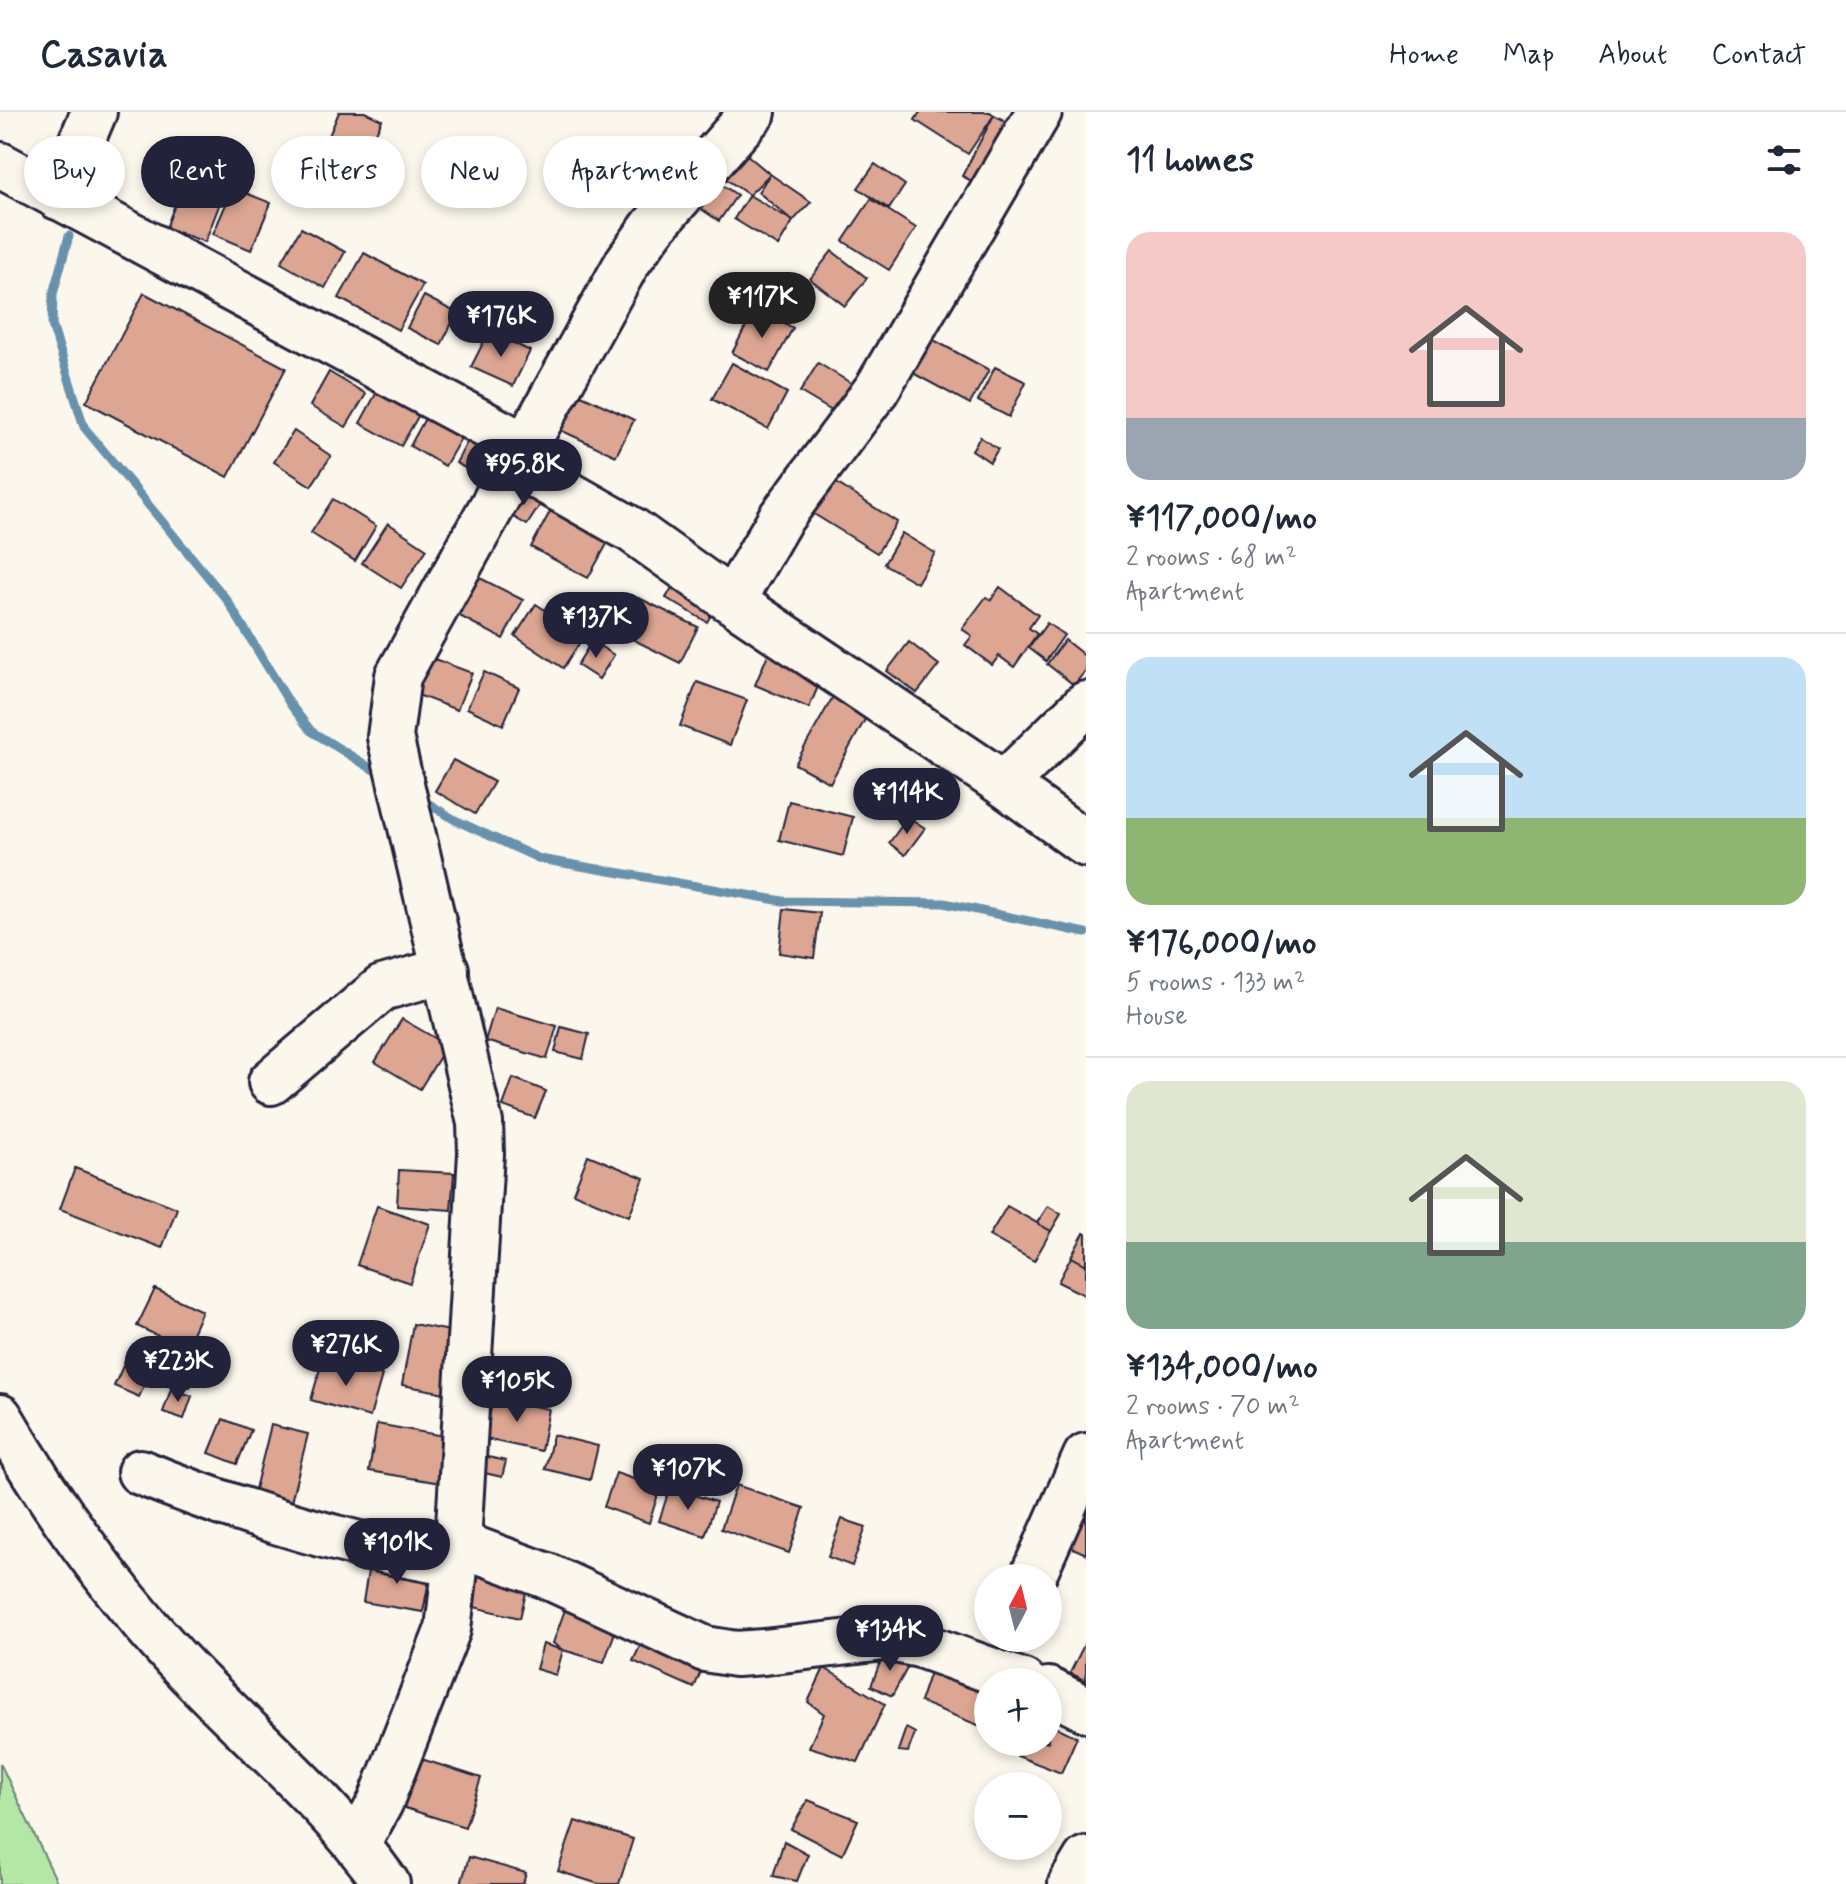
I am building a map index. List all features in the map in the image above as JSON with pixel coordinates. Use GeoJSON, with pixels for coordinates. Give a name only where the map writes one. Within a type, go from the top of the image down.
{"type":"FeatureCollection","features":[{"type":"Feature","properties":{"kind":"street"},"geometry":{"type":"LineString","coordinates":[[84,136],[94,112]]}},
{"type":"Feature","properties":{"kind":"street"},"geometry":{"type":"LineString","coordinates":[[358,1843],[380,1803],[448,1629],[457,1554],[481,1153],[480,1123],[446,970],[405,813],[390,737],[398,676],[627,263],[653,227],[753,112]]}},
{"type":"Feature","properties":{"kind":"street"},"geometry":{"type":"LineString","coordinates":[[733,600],[780,519],[877,389],[1039,112]]}},
{"type":"Feature","properties":{"kind":"street"},"geometry":{"type":"LineString","coordinates":[[0,165],[24,178]]}},
{"type":"Feature","properties":{"kind":"street"},"geometry":{"type":"LineString","coordinates":[[78,208],[522,456],[1004,784],[1086,844]]}},
{"type":"Feature","properties":{"kind":"street"},"geometry":{"type":"LineString","coordinates":[[1004,784],[1086,704]]}},
{"type":"Feature","properties":{"kind":"street"},"geometry":{"type":"LineString","coordinates":[[271,1082],[382,988],[446,970]]}},
{"type":"Feature","properties":{"kind":"street"},"geometry":{"type":"LineString","coordinates":[[0,1417],[45,1493],[86,1551],[165,1646],[274,1753],[358,1843],[387,1884]]}},
{"type":"Feature","properties":{"kind":"street"},"geometry":{"type":"LineString","coordinates":[[1038,1564],[1086,1456]]}},
{"type":"Feature","properties":{"kind":"street"},"geometry":{"type":"LineString","coordinates":[[140,1472],[221,1505],[308,1533],[457,1554],[547,1576],[705,1649],[736,1654],[884,1638],[1007,1664]]}},
{"type":"Feature","properties":{"kind":"street"},"geometry":{"type":"LineString","coordinates":[[1062,1697],[1086,1709]]}},
{"type":"Feature","properties":{"kind":"street"},"geometry":{"type":"LineString","coordinates":[[1071,1884],[1086,1859]]}},
{"type":"Feature","properties":{"kind":"green space"},"geometry":{"type":"Polygon","coordinates":[[[0,1763],[58,1884],[0,1884],[0,1763]]]}},
{"type":"Feature","properties":{"kind":"building"},"geometry":{"type":"Polygon","coordinates":[[[339,112],[365,112],[382,120],[375,136],[329,136],[339,112]]]}},
{"type":"Feature","properties":{"kind":"building"},"geometry":{"type":"Polygon","coordinates":[[[920,112],[990,112],[994,115],[968,154],[915,120],[920,112]]]}},
{"type":"Feature","properties":{"kind":"building"},"geometry":{"type":"Polygon","coordinates":[[[994,115],[1023,130],[991,191],[962,176],[994,115]]]}},
{"type":"Feature","properties":{"kind":"building"},"geometry":{"type":"Polygon","coordinates":[[[740,149],[770,174],[749,195],[727,180],[727,166],[740,149]]]}},
{"type":"Feature","properties":{"kind":"building"},"geometry":{"type":"Polygon","coordinates":[[[875,164],[905,185],[889,209],[858,188],[875,164]]]}},
{"type":"Feature","properties":{"kind":"building"},"geometry":{"type":"Polygon","coordinates":[[[770,174],[811,202],[793,221],[758,192],[770,174]]]}},
{"type":"Feature","properties":{"kind":"building"},"geometry":{"type":"Polygon","coordinates":[[[727,188],[737,195],[719,221],[700,208],[727,208],[727,188]]]}},
{"type":"Feature","properties":{"kind":"building"},"geometry":{"type":"Polygon","coordinates":[[[749,195],[793,221],[778,246],[734,219],[749,195]]]}},
{"type":"Feature","properties":{"kind":"building"},"geometry":{"type":"Polygon","coordinates":[[[255,197],[271,203],[251,250],[213,234],[224,208],[255,208],[255,197]]]}},
{"type":"Feature","properties":{"kind":"building"},"geometry":{"type":"Polygon","coordinates":[[[871,199],[916,228],[889,270],[843,241],[871,199]]]}},
{"type":"Feature","properties":{"kind":"building"},"geometry":{"type":"Polygon","coordinates":[[[174,208],[218,208],[205,242],[166,228],[174,208]]]}},
{"type":"Feature","properties":{"kind":"building"},"geometry":{"type":"Polygon","coordinates":[[[301,228],[345,252],[325,288],[281,263],[301,228]]]}},
{"type":"Feature","properties":{"kind":"building"},"geometry":{"type":"Polygon","coordinates":[[[832,251],[867,278],[845,306],[810,279],[832,251]]]}},
{"type":"Feature","properties":{"kind":"building"},"geometry":{"type":"Polygon","coordinates":[[[364,253],[423,285],[398,330],[339,298],[364,253]]]}},
{"type":"Feature","properties":{"kind":"building"},"geometry":{"type":"Polygon","coordinates":[[[144,293],[286,368],[228,477],[86,402],[144,293]]]}},
{"type":"Feature","properties":{"kind":"building"},"geometry":{"type":"Polygon","coordinates":[[[424,296],[457,313],[441,345],[407,328],[424,296]]]}},
{"type":"Feature","properties":{"kind":"building"},"geometry":{"type":"Polygon","coordinates":[[[756,307],[793,328],[769,372],[732,353],[756,307]]]}},
{"type":"Feature","properties":{"kind":"building"},"geometry":{"type":"Polygon","coordinates":[[[489,331],[530,351],[513,386],[471,367],[489,331]]]}},
{"type":"Feature","properties":{"kind":"building"},"geometry":{"type":"Polygon","coordinates":[[[930,338],[989,370],[970,404],[911,372],[930,338]]]}},
{"type":"Feature","properties":{"kind":"building"},"geometry":{"type":"Polygon","coordinates":[[[732,363],[787,393],[768,429],[712,399],[732,363]]]}},
{"type":"Feature","properties":{"kind":"building"},"geometry":{"type":"Polygon","coordinates":[[[818,363],[859,388],[842,417],[800,392],[818,363]]]}},
{"type":"Feature","properties":{"kind":"building"},"geometry":{"type":"Polygon","coordinates":[[[995,367],[1026,382],[1009,417],[978,401],[995,367]]]}},
{"type":"Feature","properties":{"kind":"building"},"geometry":{"type":"Polygon","coordinates":[[[329,372],[366,394],[346,427],[310,406],[329,372]]]}},
{"type":"Feature","properties":{"kind":"building"},"geometry":{"type":"Polygon","coordinates":[[[378,390],[420,413],[401,446],[360,423],[378,390]]]}},
{"type":"Feature","properties":{"kind":"building"},"geometry":{"type":"Polygon","coordinates":[[[573,391],[634,420],[616,456],[556,428],[573,391]]]}},
{"type":"Feature","properties":{"kind":"building"},"geometry":{"type":"Polygon","coordinates":[[[429,411],[465,431],[445,466],[410,446],[429,411]]]}},
{"type":"Feature","properties":{"kind":"building"},"geometry":{"type":"Polygon","coordinates":[[[294,431],[331,456],[311,486],[274,462],[294,431]]]}},
{"type":"Feature","properties":{"kind":"building"},"geometry":{"type":"Polygon","coordinates":[[[473,431],[508,449],[491,482],[456,463],[473,431]]]}},
{"type":"Feature","properties":{"kind":"building"},"geometry":{"type":"Polygon","coordinates":[[[980,437],[998,449],[990,462],[972,450],[980,437]]]}},
{"type":"Feature","properties":{"kind":"building"},"geometry":{"type":"Polygon","coordinates":[[[830,479],[897,522],[877,553],[809,511],[830,479]]]}},
{"type":"Feature","properties":{"kind":"building"},"geometry":{"type":"Polygon","coordinates":[[[522,489],[542,502],[527,525],[507,513],[522,489]]]}},
{"type":"Feature","properties":{"kind":"building"},"geometry":{"type":"Polygon","coordinates":[[[333,499],[376,526],[355,561],[311,533],[333,499]]]}},
{"type":"Feature","properties":{"kind":"building"},"geometry":{"type":"Polygon","coordinates":[[[553,506],[611,537],[588,578],[531,547],[553,506]]]}},
{"type":"Feature","properties":{"kind":"building"},"geometry":{"type":"Polygon","coordinates":[[[388,523],[427,549],[401,588],[362,563],[388,523]]]}},
{"type":"Feature","properties":{"kind":"building"},"geometry":{"type":"Polygon","coordinates":[[[902,533],[935,553],[917,583],[884,564],[902,533]]]}},
{"type":"Feature","properties":{"kind":"building"},"geometry":{"type":"Polygon","coordinates":[[[681,572],[723,595],[707,622],[666,598],[681,572]]]}},
{"type":"Feature","properties":{"kind":"building"},"geometry":{"type":"Polygon","coordinates":[[[474,575],[523,600],[503,639],[454,613],[474,575]]]}},
{"type":"Feature","properties":{"kind":"building"},"geometry":{"type":"Polygon","coordinates":[[[1000,587],[1038,615],[1029,628],[1037,634],[1014,667],[999,656],[992,665],[965,645],[972,636],[962,629],[986,597],[991,600],[1000,587]]]}},
{"type":"Feature","properties":{"kind":"building"},"geometry":{"type":"Polygon","coordinates":[[[639,598],[698,627],[680,663],[622,634],[639,598]]]}},
{"type":"Feature","properties":{"kind":"building"},"geometry":{"type":"Polygon","coordinates":[[[536,604],[584,636],[563,668],[515,636],[536,604]]]}},
{"type":"Feature","properties":{"kind":"building"},"geometry":{"type":"Polygon","coordinates":[[[1047,623],[1064,635],[1046,661],[1029,648],[1047,623]]]}},
{"type":"Feature","properties":{"kind":"building"},"geometry":{"type":"Polygon","coordinates":[[[1065,640],[1086,657],[1086,670],[1074,685],[1047,664],[1065,640]]]}},
{"type":"Feature","properties":{"kind":"building"},"geometry":{"type":"Polygon","coordinates":[[[592,641],[614,655],[599,679],[577,665],[592,641]]]}},
{"type":"Feature","properties":{"kind":"building"},"geometry":{"type":"Polygon","coordinates":[[[909,642],[939,665],[917,693],[887,671],[909,642]]]}},
{"type":"Feature","properties":{"kind":"building"},"geometry":{"type":"Polygon","coordinates":[[[771,647],[825,670],[809,708],[755,685],[771,647]]]}},
{"type":"Feature","properties":{"kind":"building"},"geometry":{"type":"Polygon","coordinates":[[[429,657],[472,673],[457,710],[415,694],[429,657]]]}},
{"type":"Feature","properties":{"kind":"building"},"geometry":{"type":"Polygon","coordinates":[[[484,672],[519,688],[503,725],[467,708],[484,672]]]}},
{"type":"Feature","properties":{"kind":"building"},"geometry":{"type":"Polygon","coordinates":[[[697,682],[747,700],[730,745],[680,726],[697,682]]]}},
{"type":"Feature","properties":{"kind":"building"},"geometry":{"type":"Polygon","coordinates":[[[839,686],[873,705],[830,783],[795,764],[839,686]]]}},
{"type":"Feature","properties":{"kind":"building"},"geometry":{"type":"Polygon","coordinates":[[[453,760],[494,782],[475,814],[435,791],[453,760]]]}},
{"type":"Feature","properties":{"kind":"building"},"geometry":{"type":"Polygon","coordinates":[[[789,801],[853,817],[843,856],[779,840],[789,801]]]}},
{"type":"Feature","properties":{"kind":"building"},"geometry":{"type":"Polygon","coordinates":[[[908,817],[925,828],[905,855],[889,843],[908,817]]]}},
{"type":"Feature","properties":{"kind":"building"},"geometry":{"type":"Polygon","coordinates":[[[784,909],[820,913],[814,958],[779,953],[784,909]]]}},
{"type":"Feature","properties":{"kind":"building"},"geometry":{"type":"Polygon","coordinates":[[[495,1008],[557,1026],[547,1059],[485,1041],[495,1008]]]}},
{"type":"Feature","properties":{"kind":"building"},"geometry":{"type":"Polygon","coordinates":[[[402,1019],[447,1045],[420,1089],[375,1062],[402,1019]]]}},
{"type":"Feature","properties":{"kind":"building"},"geometry":{"type":"Polygon","coordinates":[[[561,1027],[589,1034],[583,1059],[555,1052],[561,1027]]]}},
{"type":"Feature","properties":{"kind":"building"},"geometry":{"type":"Polygon","coordinates":[[[513,1078],[546,1091],[535,1118],[503,1106],[513,1078]]]}},
{"type":"Feature","properties":{"kind":"building"},"geometry":{"type":"Polygon","coordinates":[[[588,1155],[644,1178],[629,1216],[573,1193],[588,1155]]]}},
{"type":"Feature","properties":{"kind":"building"},"geometry":{"type":"Polygon","coordinates":[[[75,1168],[177,1208],[162,1248],[60,1209],[75,1168]]]}},
{"type":"Feature","properties":{"kind":"building"},"geometry":{"type":"Polygon","coordinates":[[[399,1170],[454,1173],[451,1210],[397,1206],[399,1170]]]}},
{"type":"Feature","properties":{"kind":"building"},"geometry":{"type":"Polygon","coordinates":[[[377,1206],[430,1224],[410,1283],[357,1265],[377,1206]]]}},
{"type":"Feature","properties":{"kind":"building"},"geometry":{"type":"Polygon","coordinates":[[[1007,1206],[1051,1231],[1034,1261],[989,1236],[1007,1206]]]}},
{"type":"Feature","properties":{"kind":"building"},"geometry":{"type":"Polygon","coordinates":[[[1048,1206],[1061,1214],[1051,1231],[1037,1223],[1048,1206]]]}},
{"type":"Feature","properties":{"kind":"building"},"geometry":{"type":"Polygon","coordinates":[[[1086,1234],[1086,1265],[1071,1257],[1086,1234]]]}},
{"type":"Feature","properties":{"kind":"building"},"geometry":{"type":"Polygon","coordinates":[[[1071,1257],[1086,1265],[1086,1296],[1058,1282],[1071,1257]]]}},
{"type":"Feature","properties":{"kind":"building"},"geometry":{"type":"Polygon","coordinates":[[[155,1289],[202,1311],[185,1349],[137,1326],[155,1289]]]}},
{"type":"Feature","properties":{"kind":"building"},"geometry":{"type":"Polygon","coordinates":[[[413,1324],[456,1332],[445,1393],[402,1385],[413,1324]]]}},
{"type":"Feature","properties":{"kind":"building"},"geometry":{"type":"Polygon","coordinates":[[[127,1357],[152,1369],[139,1397],[114,1386],[127,1357]]]}},
{"type":"Feature","properties":{"kind":"building"},"geometry":{"type":"Polygon","coordinates":[[[323,1358],[382,1375],[370,1417],[311,1400],[323,1358]]]}},
{"type":"Feature","properties":{"kind":"building"},"geometry":{"type":"Polygon","coordinates":[[[178,1363],[196,1370],[190,1387],[171,1381],[178,1363]]]}},
{"type":"Feature","properties":{"kind":"building"},"geometry":{"type":"Polygon","coordinates":[[[171,1389],[192,1396],[184,1419],[163,1412],[171,1389]]]}},
{"type":"Feature","properties":{"kind":"building"},"geometry":{"type":"Polygon","coordinates":[[[493,1398],[549,1409],[541,1451],[485,1439],[493,1398]]]}},
{"type":"Feature","properties":{"kind":"building"},"geometry":{"type":"Polygon","coordinates":[[[223,1419],[251,1430],[237,1464],[209,1453],[223,1419]]]}},
{"type":"Feature","properties":{"kind":"building"},"geometry":{"type":"Polygon","coordinates":[[[377,1424],[449,1437],[441,1483],[369,1471],[377,1424]]]}},
{"type":"Feature","properties":{"kind":"building"},"geometry":{"type":"Polygon","coordinates":[[[271,1425],[308,1434],[291,1502],[254,1493],[271,1425]]]}},
{"type":"Feature","properties":{"kind":"building"},"geometry":{"type":"Polygon","coordinates":[[[553,1435],[598,1446],[590,1480],[545,1469],[553,1435]]]}},
{"type":"Feature","properties":{"kind":"building"},"geometry":{"type":"Polygon","coordinates":[[[479,1455],[506,1461],[502,1477],[476,1471],[479,1455]]]}},
{"type":"Feature","properties":{"kind":"building"},"geometry":{"type":"Polygon","coordinates":[[[616,1473],[660,1488],[649,1523],[604,1507],[616,1473]]]}},
{"type":"Feature","properties":{"kind":"building"},"geometry":{"type":"Polygon","coordinates":[[[736,1485],[804,1508],[789,1553],[721,1529],[736,1485]]]}},
{"type":"Feature","properties":{"kind":"building"},"geometry":{"type":"Polygon","coordinates":[[[670,1487],[716,1502],[705,1536],[659,1521],[670,1487]]]}},
{"type":"Feature","properties":{"kind":"building"},"geometry":{"type":"Polygon","coordinates":[[[1086,1506],[1086,1554],[1062,1543],[1086,1506]]]}},
{"type":"Feature","properties":{"kind":"building"},"geometry":{"type":"Polygon","coordinates":[[[842,1519],[866,1527],[852,1566],[828,1557],[842,1519]]]}},
{"type":"Feature","properties":{"kind":"building"},"geometry":{"type":"Polygon","coordinates":[[[370,1559],[431,1570],[423,1612],[363,1602],[370,1559]]]}},
{"type":"Feature","properties":{"kind":"building"},"geometry":{"type":"Polygon","coordinates":[[[475,1568],[529,1580],[520,1618],[466,1605],[475,1568]]]}},
{"type":"Feature","properties":{"kind":"building"},"geometry":{"type":"Polygon","coordinates":[[[567,1604],[618,1624],[604,1662],[563,1650],[553,1643],[567,1604]]]}},
{"type":"Feature","properties":{"kind":"building"},"geometry":{"type":"Polygon","coordinates":[[[647,1631],[707,1657],[694,1688],[633,1661],[647,1631]]]}},
{"type":"Feature","properties":{"kind":"building"},"geometry":{"type":"Polygon","coordinates":[[[1086,1641],[1086,1681],[1070,1673],[1086,1641]]]}},
{"type":"Feature","properties":{"kind":"building"},"geometry":{"type":"Polygon","coordinates":[[[543,1644],[563,1650],[556,1675],[536,1669],[543,1644]]]}},
{"type":"Feature","properties":{"kind":"building"},"geometry":{"type":"Polygon","coordinates":[[[885,1650],[910,1663],[892,1696],[871,1686],[885,1650]]]}},
{"type":"Feature","properties":{"kind":"building"},"geometry":{"type":"Polygon","coordinates":[[[935,1657],[974,1675],[974,1723],[920,1702],[935,1657]]]}},
{"type":"Feature","properties":{"kind":"building"},"geometry":{"type":"Polygon","coordinates":[[[824,1668],[885,1704],[858,1762],[809,1747],[824,1714],[808,1702],[824,1668]]]}},
{"type":"Feature","properties":{"kind":"building"},"geometry":{"type":"Polygon","coordinates":[[[906,1728],[915,1733],[908,1752],[898,1751],[906,1728]]]}},
{"type":"Feature","properties":{"kind":"building"},"geometry":{"type":"Polygon","coordinates":[[[1062,1730],[1077,1737],[1061,1772],[1017,1756],[1062,1756],[1062,1730]]]}},
{"type":"Feature","properties":{"kind":"building"},"geometry":{"type":"Polygon","coordinates":[[[415,1757],[481,1778],[465,1827],[399,1806],[415,1757]]]}},
{"type":"Feature","properties":{"kind":"building"},"geometry":{"type":"Polygon","coordinates":[[[808,1800],[858,1820],[842,1855],[791,1829],[808,1800]]]}},
{"type":"Feature","properties":{"kind":"building"},"geometry":{"type":"Polygon","coordinates":[[[575,1821],[633,1839],[619,1884],[599,1884],[558,1871],[575,1821]]]}},
{"type":"Feature","properties":{"kind":"building"},"geometry":{"type":"Polygon","coordinates":[[[784,1841],[808,1854],[797,1881],[773,1876],[784,1841]]]}},
{"type":"Feature","properties":{"kind":"building"},"geometry":{"type":"Polygon","coordinates":[[[469,1857],[526,1873],[523,1884],[461,1884],[469,1857]]]}},
{"type":"Feature","properties":{"kind":"waterway"},"geometry":{"type":"LineString","coordinates":[[69,236],[53,294],[52,325],[84,427],[227,600],[290,704],[311,731],[385,777]]}},
{"type":"Feature","properties":{"kind":"waterway"},"geometry":{"type":"LineString","coordinates":[[418,797],[455,820],[540,859],[783,901],[944,903],[1086,933]]}}]}
